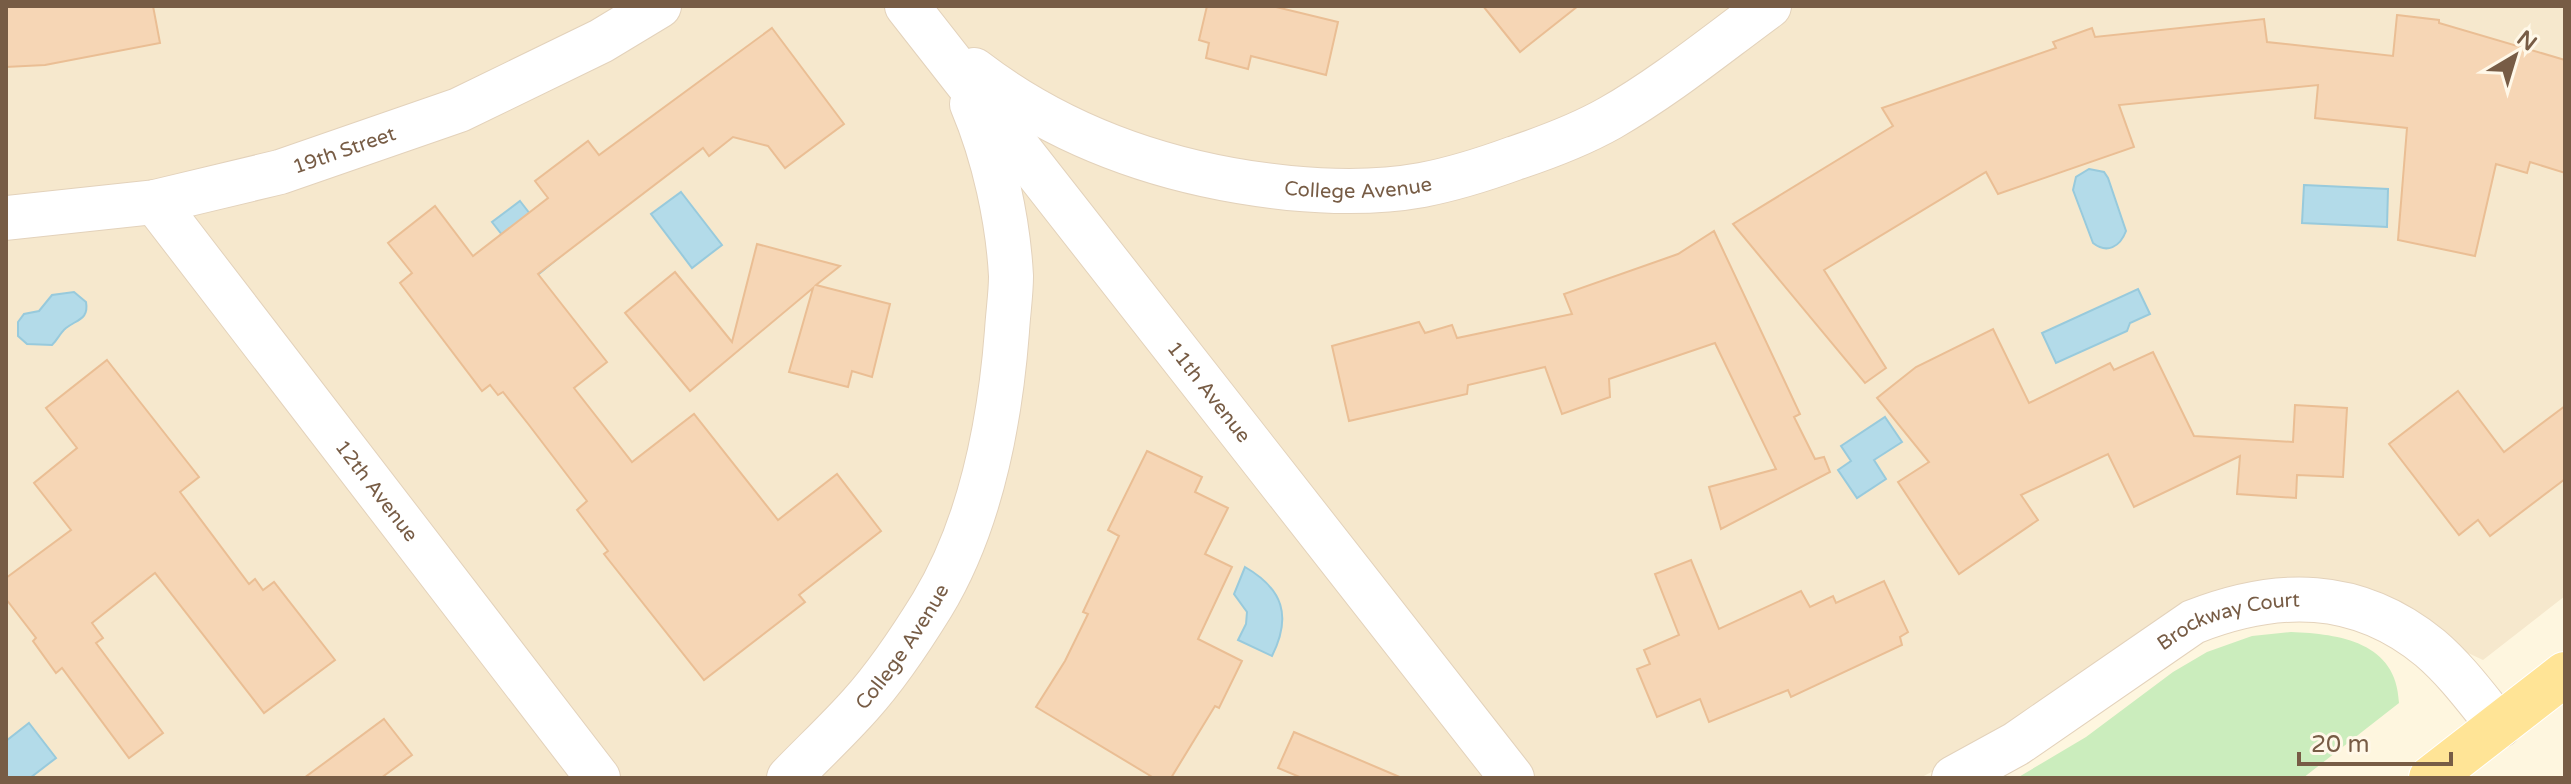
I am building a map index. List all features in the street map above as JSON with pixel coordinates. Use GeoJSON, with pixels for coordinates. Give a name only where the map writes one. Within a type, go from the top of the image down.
{"type":"FeatureCollection","features":[{"type":"Feature","properties":{"kind":"main road"},"geometry":{"type":"LineString","coordinates":[[2431,778],[2565,674]]}},
{"type":"Feature","properties":{"kind":"street","name":"19th Street"},"geometry":{"type":"LineString","coordinates":[[6,218],[155,202],[280,172],[459,110],[601,41],[659,6]]}},
{"type":"Feature","properties":{"kind":"street","name":"11th Avenue"},"geometry":{"type":"LineString","coordinates":[[907,6],[1512,778]]}},
{"type":"Feature","properties":{"kind":"street","name":"College Avenue"},"geometry":{"type":"LineString","coordinates":[[947,55],[1040,115],[1097,143],[1163,166],[1243,183],[1334,192],[1421,186],[1486,169],[1557,144],[1610,118],[1648,94],[1769,6]]}},
{"type":"Feature","properties":{"kind":"street","name":"College Avenue"},"geometry":{"type":"LineString","coordinates":[[789,778],[863,703],[934,602],[960,548],[984,473],[998,412],[1011,278],[1004,223],[991,161],[976,114],[947,55]]}},
{"type":"Feature","properties":{"kind":"street","name":"12th Avenue"},"geometry":{"type":"LineString","coordinates":[[155,202],[598,778]]}},
{"type":"Feature","properties":{"kind":"street","name":"Brockway Court"},"geometry":{"type":"LineString","coordinates":[[1954,778],[2016,744],[2193,622],[2224,610],[2292,597],[2330,601],[2399,627],[2429,647],[2455,672],[2499,726]]}},
{"type":"Feature","properties":{"kind":"shaded area"},"geometry":{"type":"Polygon","coordinates":[[[6,6],[2565,6],[2565,596],[2483,660],[2451,645],[2268,583],[2043,714],[1920,778],[6,778],[6,6]]]}},
{"type":"Feature","properties":{"kind":"green space"},"geometry":{"type":"Polygon","coordinates":[[[2291,632],[2346,639],[2377,654],[2388,666],[2396,683],[2399,703],[2303,778],[2017,778],[2086,737],[2173,672],[2207,652],[2252,636],[2291,632]]]}},
{"type":"Feature","properties":{"kind":"water"},"geometry":{"type":"Polygon","coordinates":[[[2089,169],[2104,172],[2108,178],[2126,231],[2112,247],[2103,248],[2093,243],[2073,190],[2076,177],[2089,169]]]}},
{"type":"Feature","properties":{"kind":"water"},"geometry":{"type":"Polygon","coordinates":[[[2304,185],[2388,189],[2387,227],[2302,223],[2304,185]]]}},
{"type":"Feature","properties":{"kind":"water"},"geometry":{"type":"Polygon","coordinates":[[[681,192],[722,245],[692,268],[651,214],[681,192]]]}},
{"type":"Feature","properties":{"kind":"water"},"geometry":{"type":"Polygon","coordinates":[[[520,201],[562,255],[535,277],[492,222],[520,201]]]}},
{"type":"Feature","properties":{"kind":"water"},"geometry":{"type":"Polygon","coordinates":[[[2138,289],[2150,314],[2130,323],[2127,331],[2056,363],[2042,333],[2138,289]]]}},
{"type":"Feature","properties":{"kind":"water"},"geometry":{"type":"Polygon","coordinates":[[[74,292],[86,302],[86,312],[64,330],[52,345],[27,344],[18,336],[18,322],[24,314],[39,311],[52,295],[74,292]]]}},
{"type":"Feature","properties":{"kind":"water"},"geometry":{"type":"Polygon","coordinates":[[[1885,417],[1902,442],[1874,460],[1886,479],[1857,498],[1838,470],[1851,461],[1841,446],[1885,417]]]}},
{"type":"Feature","properties":{"kind":"water"},"geometry":{"type":"Polygon","coordinates":[[[1245,567],[1268,585],[1280,605],[1282,628],[1272,656],[1238,640],[1246,624],[1247,612],[1234,594],[1245,567]]]}},
{"type":"Feature","properties":{"kind":"water"},"geometry":{"type":"Polygon","coordinates":[[[29,723],[56,758],[30,778],[6,778],[6,741],[29,723]]]}},
{"type":"Feature","properties":{"kind":"building"},"geometry":{"type":"Polygon","coordinates":[[[6,6],[153,6],[160,43],[45,65],[6,67],[6,6]]]}},
{"type":"Feature","properties":{"kind":"building"},"geometry":{"type":"Polygon","coordinates":[[[1207,6],[1272,6],[1338,22],[1326,75],[1251,56],[1248,69],[1206,58],[1209,43],[1199,40],[1207,6]]]}},
{"type":"Feature","properties":{"kind":"building"},"geometry":{"type":"Polygon","coordinates":[[[1483,6],[1578,6],[1520,52],[1483,6]]]}},
{"type":"Feature","properties":{"kind":"building"},"geometry":{"type":"Polygon","coordinates":[[[2397,15],[2439,20],[2439,23],[2565,60],[2565,173],[2530,162],[2527,173],[2496,164],[2475,256],[2398,240],[2407,128],[2315,118],[2318,85],[2119,105],[2134,147],[1998,194],[1986,172],[1824,270],[1886,368],[1865,383],[1733,224],[1893,126],[1882,108],[2056,48],[2053,42],[2092,28],[2095,37],[2264,19],[2267,42],[2393,56],[2397,15]]]}},
{"type":"Feature","properties":{"kind":"building"},"geometry":{"type":"Polygon","coordinates":[[[772,28],[844,124],[785,168],[768,146],[733,137],[709,156],[703,148],[538,274],[607,362],[574,388],[632,462],[694,414],[778,520],[837,474],[881,531],[799,595],[805,602],[704,680],[604,554],[608,551],[577,510],[587,501],[529,425],[503,392],[498,395],[490,385],[482,391],[400,283],[412,273],[388,243],[435,206],[473,256],[548,198],[535,181],[588,141],[599,155],[772,28]]]}},
{"type":"Feature","properties":{"kind":"building"},"geometry":{"type":"Polygon","coordinates":[[[1714,231],[1800,414],[1794,417],[1815,459],[1824,457],[1830,472],[1721,529],[1709,487],[1776,469],[1715,343],[1609,379],[1610,397],[1562,414],[1545,367],[1468,385],[1467,394],[1349,421],[1332,346],[1419,322],[1425,333],[1452,325],[1457,338],[1572,314],[1564,294],[1678,254],[1714,231]]]}},
{"type":"Feature","properties":{"kind":"building"},"geometry":{"type":"Polygon","coordinates":[[[757,244],[840,266],[816,285],[890,304],[872,377],[852,371],[848,387],[789,372],[813,288],[690,391],[625,313],[675,272],[732,342],[757,244]]]}},
{"type":"Feature","properties":{"kind":"building"},"geometry":{"type":"Polygon","coordinates":[[[1993,329],[2029,403],[2110,363],[2114,370],[2153,352],[2194,436],[2293,442],[2295,405],[2347,408],[2343,477],[2297,475],[2296,498],[2237,494],[2240,456],[2134,507],[2108,454],[2021,495],[2038,520],[1959,574],[1898,482],[1929,462],[1877,398],[1916,367],[1993,329]]]}},
{"type":"Feature","properties":{"kind":"building"},"geometry":{"type":"Polygon","coordinates":[[[107,360],[199,477],[180,492],[249,584],[255,579],[263,590],[274,582],[335,660],[264,713],[155,573],[92,623],[103,638],[96,643],[163,733],[129,758],[62,668],[56,673],[33,641],[36,638],[6,599],[6,578],[71,530],[34,483],[77,448],[46,408],[107,360]]]}},
{"type":"Feature","properties":{"kind":"building"},"geometry":{"type":"Polygon","coordinates":[[[2458,391],[2504,452],[2565,406],[2565,479],[2490,536],[2478,520],[2459,535],[2389,444],[2458,391]]]}},
{"type":"Feature","properties":{"kind":"building"},"geometry":{"type":"Polygon","coordinates":[[[1147,451],[1202,477],[1195,492],[1228,508],[1205,554],[1232,567],[1198,639],[1242,661],[1219,708],[1215,706],[1171,778],[1154,778],[1036,707],[1065,661],[1088,614],[1083,612],[1119,536],[1108,530],[1147,451]]]}},
{"type":"Feature","properties":{"kind":"building"},"geometry":{"type":"Polygon","coordinates":[[[1691,560],[1719,629],[1801,591],[1810,607],[1833,596],[1836,603],[1884,581],[1908,632],[1900,637],[1902,645],[1791,697],[1788,690],[1709,722],[1700,699],[1657,717],[1637,669],[1650,664],[1644,650],[1679,635],[1655,574],[1691,560]]]}},
{"type":"Feature","properties":{"kind":"building"},"geometry":{"type":"Polygon","coordinates":[[[384,719],[412,755],[381,778],[304,778],[384,719]]]}},
{"type":"Feature","properties":{"kind":"building"},"geometry":{"type":"Polygon","coordinates":[[[1294,732],[1402,778],[1302,778],[1278,768],[1294,732]]]}}]}
